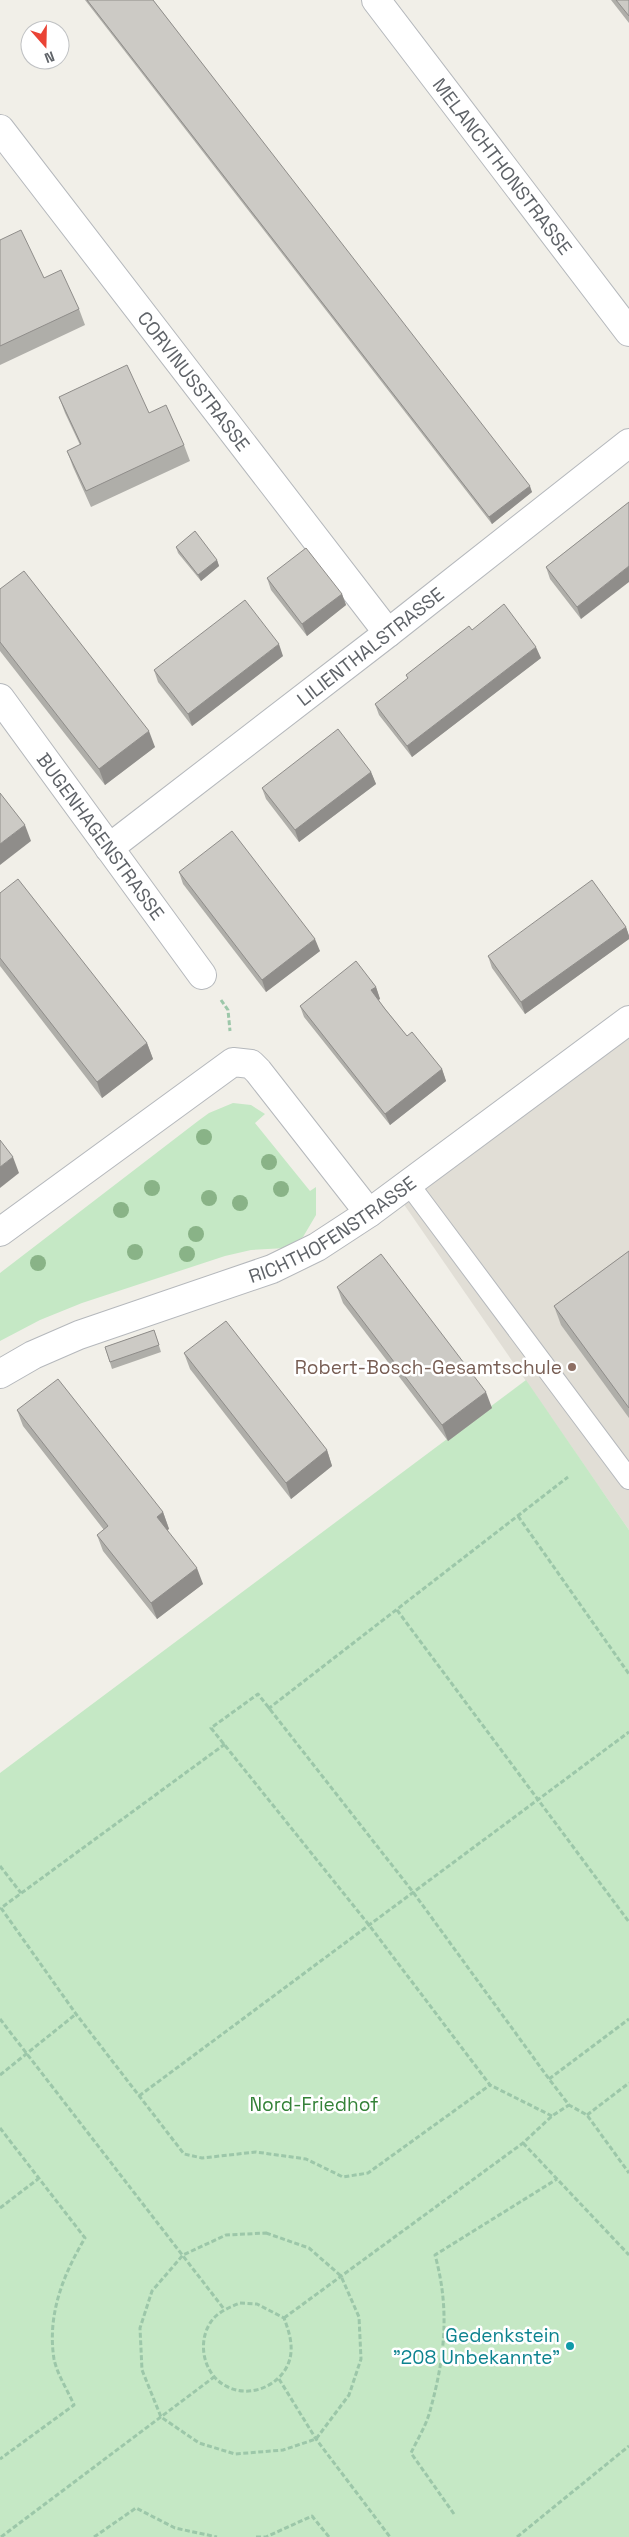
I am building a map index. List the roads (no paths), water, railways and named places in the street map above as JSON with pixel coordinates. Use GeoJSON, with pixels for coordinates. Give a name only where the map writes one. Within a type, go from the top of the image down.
{"type":"FeatureCollection","features":[{"type":"Feature","properties":{"kind":"street","name":"MELANCHTHONSTRASSE"},"geometry":{"type":"LineString","coordinates":[[376,0],[629,332]]}},
{"type":"Feature","properties":{"kind":"street","name":"CORVINUSSTRASSE"},"geometry":{"type":"LineString","coordinates":[[0,129],[388,633]]}},
{"type":"Feature","properties":{"kind":"street","name":"LILIENTHALSTRASSE"},"geometry":{"type":"LineString","coordinates":[[109,848],[388,633],[629,443]]}},
{"type":"Feature","properties":{"kind":"street","name":"BUGENHAGENSTRASSE"},"geometry":{"type":"LineString","coordinates":[[0,698],[202,975]]}},
{"type":"Feature","properties":{"kind":"street","name":"RICHTHOFENSTRASSE"},"geometry":{"type":"LineString","coordinates":[[0,1374],[33,1355],[79,1335],[272,1269],[317,1247],[369,1213],[629,1020]]}},
{"type":"Feature","properties":{"kind":"street"},"geometry":{"type":"LineString","coordinates":[[0,1232],[233,1062],[251,1064],[258,1071],[369,1213]]}},
{"type":"Feature","properties":{"kind":"lane"},"geometry":{"type":"LineString","coordinates":[[408,1184],[629,1479]]}},
{"type":"Feature","properties":{"kind":"place","name":"Robert-Bosch-Gesamtschule"},"geometry":{"type":"Point","coordinates":[572,1367]}},
{"type":"Feature","properties":{"kind":"place","name":"Gedenkstein \"208 Unbekannte\""},"geometry":{"type":"Point","coordinates":[570,2346]}},
{"type":"Feature","properties":{"kind":"park label","name":"Nord-Friedhof"},"geometry":{"type":"Point","coordinates":[314,2104]}}]}
